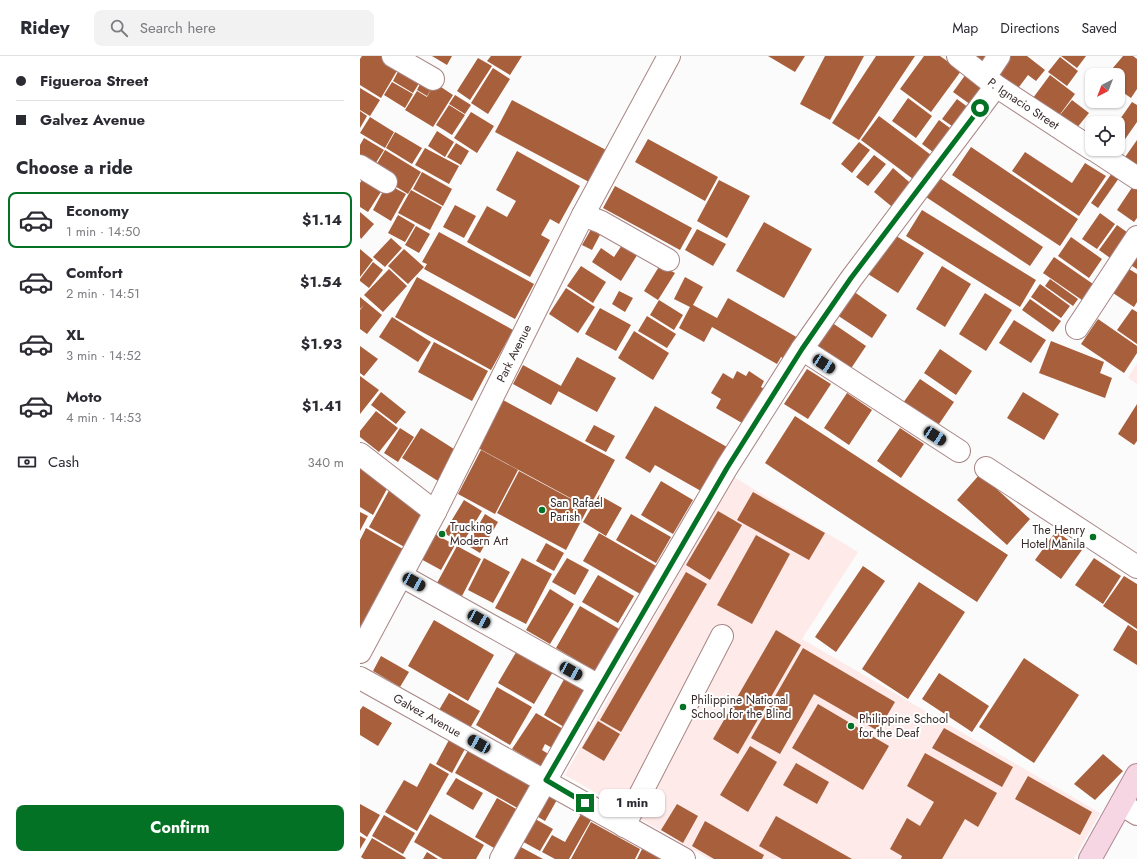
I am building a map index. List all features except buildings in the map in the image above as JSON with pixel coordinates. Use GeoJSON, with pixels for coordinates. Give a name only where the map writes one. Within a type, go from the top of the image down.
{"type":"FeatureCollection","features":[{"type":"Feature","properties":{"kind":"main road"},"geometry":{"type":"LineString","coordinates":[[1090,859],[1129,809],[1137,775]]}},
{"type":"Feature","properties":{"kind":"street"},"geometry":{"type":"LineString","coordinates":[[393,56],[433,79]]}},
{"type":"Feature","properties":{"kind":"street","name":"Park Avenue"},"geometry":{"type":"LineString","coordinates":[[360,652],[435,512],[583,214],[669,56]]}},
{"type":"Feature","properties":{"kind":"street","name":"P. Ignacio Street"},"geometry":{"type":"LineString","coordinates":[[958,56],[991,82],[1085,144]]}},
{"type":"Feature","properties":{"kind":"street"},"geometry":{"type":"LineString","coordinates":[[501,859],[599,686],[727,468],[802,349],[991,82],[999,56]]}},
{"type":"Feature","properties":{"kind":"street","name":"P. Ignacio Street"},"geometry":{"type":"LineString","coordinates":[[1103,156],[1137,178]]}},
{"type":"Feature","properties":{"kind":"street"},"geometry":{"type":"LineString","coordinates":[[360,166],[386,182]]}},
{"type":"Feature","properties":{"kind":"street"},"geometry":{"type":"LineString","coordinates":[[583,214],[601,222],[668,260]]}},
{"type":"Feature","properties":{"kind":"street"},"geometry":{"type":"LineString","coordinates":[[1077,328],[1137,237]]}},
{"type":"Feature","properties":{"kind":"street"},"geometry":{"type":"LineString","coordinates":[[802,349],[959,452]]}},
{"type":"Feature","properties":{"kind":"street"},"geometry":{"type":"LineString","coordinates":[[360,454],[435,512]]}},
{"type":"Feature","properties":{"kind":"street"},"geometry":{"type":"LineString","coordinates":[[986,468],[1137,567]]}},
{"type":"Feature","properties":{"kind":"street"},"geometry":{"type":"LineString","coordinates":[[402,576],[599,686]]}},
{"type":"Feature","properties":{"kind":"street"},"geometry":{"type":"LineString","coordinates":[[624,826],[722,636]]}},
{"type":"Feature","properties":{"kind":"street","name":"Galvez Avenue"},"geometry":{"type":"LineString","coordinates":[[360,678],[546,780],[684,859]]}},
{"type":"Feature","properties":{"kind":"shaded area"},"geometry":{"type":"Polygon","coordinates":[[[1137,363],[1137,384],[1128,378],[1137,363]]]}},
{"type":"Feature","properties":{"kind":"shaded area"},"geometry":{"type":"Polygon","coordinates":[[[734,477],[858,552],[802,639],[1100,813],[1074,859],[709,859],[565,775],[734,477]]]}},
{"type":"Feature","properties":{"kind":"place","name":"San Rafael Parish"},"geometry":{"type":"Point","coordinates":[542,510]}},
{"type":"Feature","properties":{"kind":"place","name":"Trucking Modern Art"},"geometry":{"type":"Point","coordinates":[442,534]}},
{"type":"Feature","properties":{"kind":"place","name":"The Henry Hotel Manila"},"geometry":{"type":"Point","coordinates":[1093,537]}},
{"type":"Feature","properties":{"kind":"place","name":"Philippine National School for the Blind"},"geometry":{"type":"Point","coordinates":[683,707]}},
{"type":"Feature","properties":{"kind":"place","name":"Philippine School for the Deaf"},"geometry":{"type":"Point","coordinates":[851,726]}},
{"type":"Feature","properties":{"kind":"route"},"geometry":{"type":"LineString","coordinates":[[585,803],[546,780],[599,686],[727,468],[802,349],[851,278],[980,108]]}}]}
